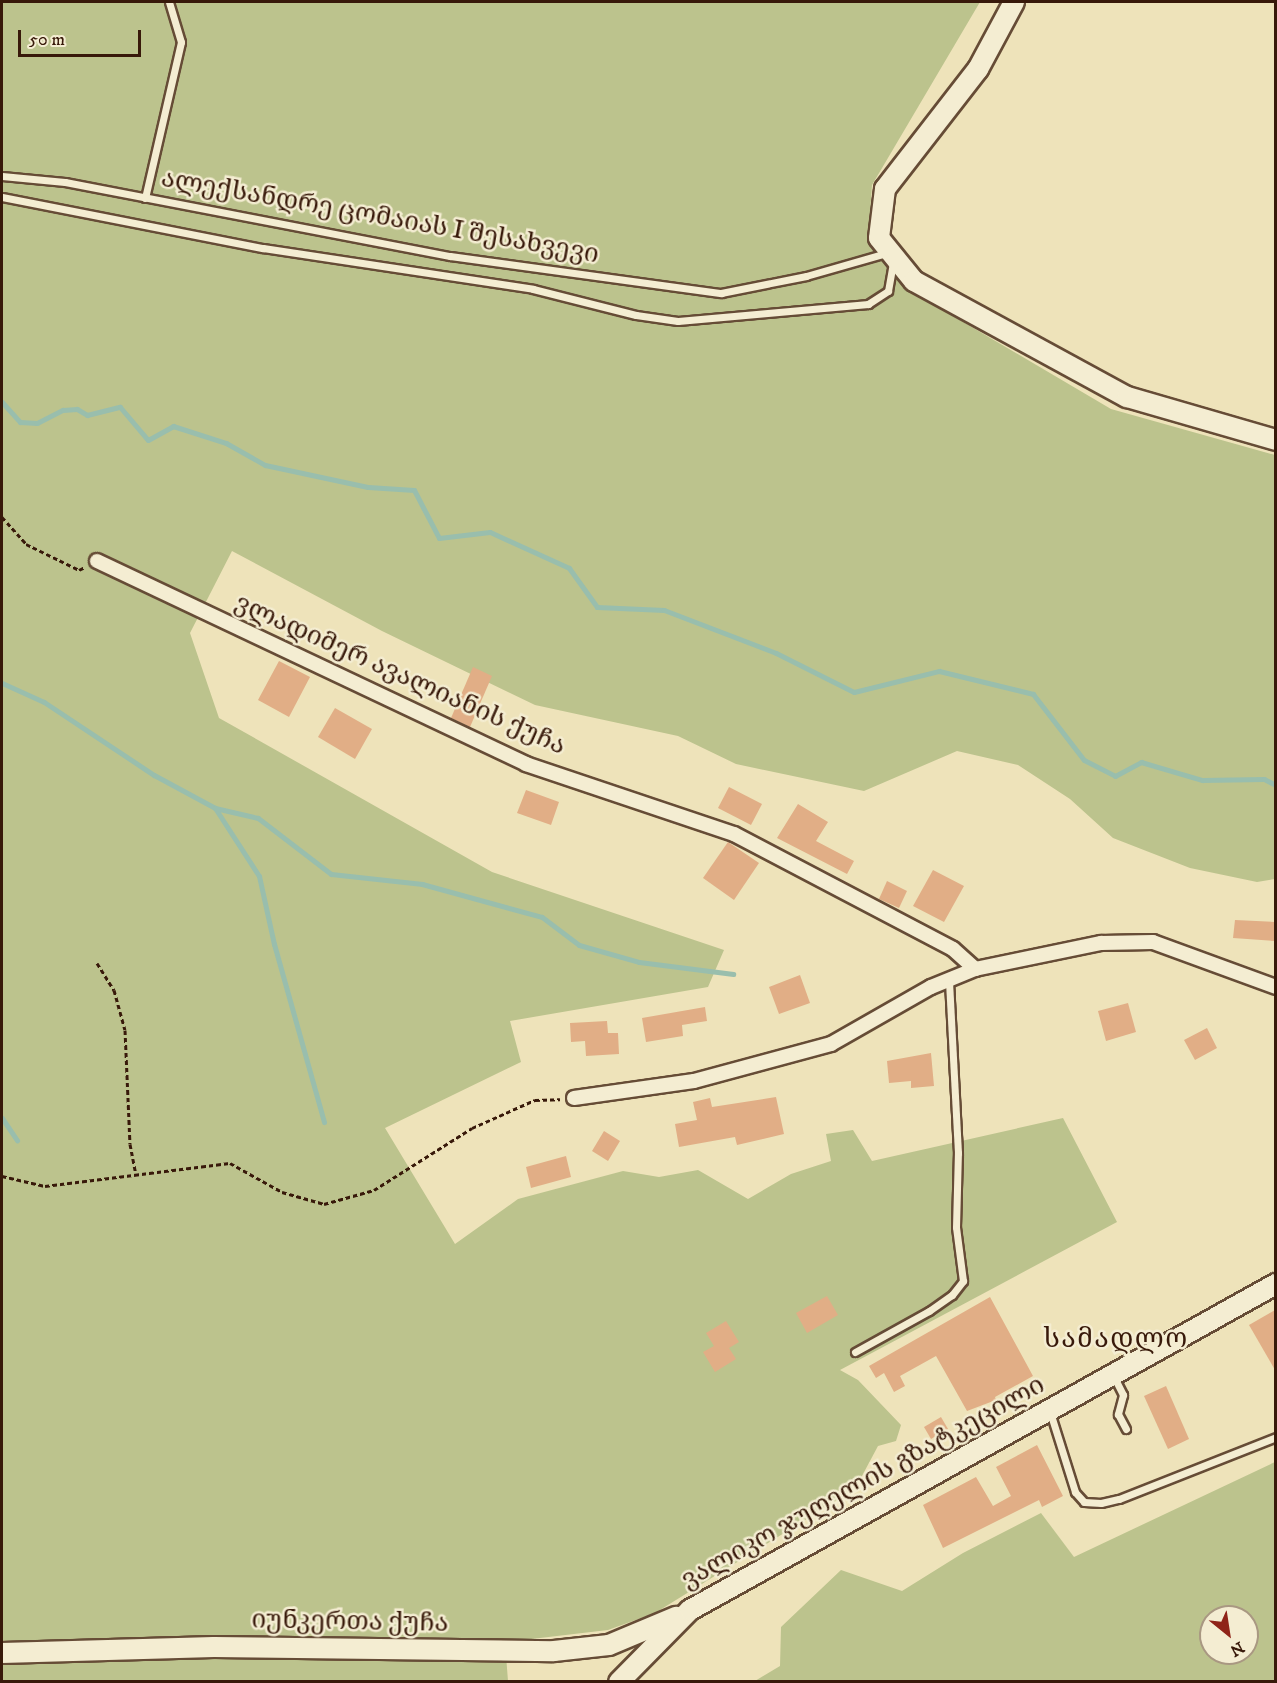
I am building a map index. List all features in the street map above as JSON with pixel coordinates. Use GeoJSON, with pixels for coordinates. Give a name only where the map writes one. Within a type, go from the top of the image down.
{"type":"FeatureCollection","features":[{"type":"Feature","properties":{"kind":"main road"},"geometry":{"type":"LineString","coordinates":[[1014,2],[978,69],[885,189],[879,238],[914,281],[1127,398],[1275,440]]}},
{"type":"Feature","properties":{"kind":"main road","name":"ვალიკო ჯუღელის გზატკეცილი"},"geometry":{"type":"LineString","coordinates":[[619,1682],[690,1611],[1275,1284]]}},
{"type":"Feature","properties":{"kind":"main road","name":"იუნკერთა ქუჩა"},"geometry":{"type":"LineString","coordinates":[[2,1653],[214,1647],[554,1652],[609,1645],[690,1611]]}},
{"type":"Feature","properties":{"kind":"street","name":"ვლადიმერ ავალიანის ქუჩა"},"geometry":{"type":"LineString","coordinates":[[97,561],[526,764],[734,834],[953,949],[975,969]]}},
{"type":"Feature","properties":{"kind":"street"},"geometry":{"type":"LineString","coordinates":[[574,1098],[694,1081],[831,1044],[975,969],[1101,943],[1153,942],[1275,987]]}},
{"type":"Feature","properties":{"kind":"lane"},"geometry":{"type":"LineString","coordinates":[[145,198],[181,42],[169,2]]}},
{"type":"Feature","properties":{"kind":"lane","name":"ალექსანდრე ცომაიას I შესახვევი"},"geometry":{"type":"LineString","coordinates":[[2,176],[64,182],[450,256],[721,293],[806,276],[892,254]]}},
{"type":"Feature","properties":{"kind":"lane"},"geometry":{"type":"LineString","coordinates":[[2,196],[263,248],[533,289],[636,315],[678,321],[868,304],[888,291],[892,254]]}},
{"type":"Feature","properties":{"kind":"lane"},"geometry":{"type":"LineString","coordinates":[[855,1352],[929,1311],[952,1295],[963,1281],[956,1227],[958,1153],[950,980]]}},
{"type":"Feature","properties":{"kind":"lane"},"geometry":{"type":"LineString","coordinates":[[1113,1374],[1123,1395],[1118,1414],[1126,1429]]}},
{"type":"Feature","properties":{"kind":"lane"},"geometry":{"type":"LineString","coordinates":[[1049,1410],[1075,1492],[1084,1502],[1101,1503],[1119,1499],[1275,1437]]}},
{"type":"Feature","properties":{"kind":"path"},"geometry":{"type":"LineString","coordinates":[[2,517],[26,543],[79,570],[97,561]]}},
{"type":"Feature","properties":{"kind":"path"},"geometry":{"type":"LineString","coordinates":[[98,963],[114,990],[125,1029],[129,1144],[136,1175]]}},
{"type":"Feature","properties":{"kind":"path"},"geometry":{"type":"LineString","coordinates":[[2,1176],[45,1186],[230,1164],[282,1192],[324,1203],[374,1190],[472,1128],[535,1100],[574,1098]]}},
{"type":"Feature","properties":{"kind":"green space"},"geometry":{"type":"Polygon","coordinates":[[[2,2],[980,2],[872,185],[868,242],[907,289],[1111,409],[1275,455],[1275,879],[1257,882],[1190,868],[1113,838],[1070,799],[1018,765],[957,751],[864,791],[736,764],[678,736],[535,705],[382,631],[232,551],[190,633],[219,718],[492,872],[724,950],[708,987],[510,1021],[521,1062],[385,1128],[455,1244],[518,1199],[623,1171],[659,1177],[698,1170],[748,1199],[791,1174],[831,1161],[826,1134],[853,1130],[872,1161],[1063,1118],[1117,1222],[840,1370],[858,1380],[901,1425],[896,1441],[878,1446],[855,1489],[655,1613],[608,1630],[505,1642],[508,1681],[2,1682],[2,2]]]}},
{"type":"Feature","properties":{"kind":"green space"},"geometry":{"type":"Polygon","coordinates":[[[1275,1462],[1275,1681],[755,1681],[780,1666],[781,1627],[841,1570],[902,1591],[963,1553],[1041,1513],[1074,1557],[1275,1462]]]}},
{"type":"Feature","properties":{"kind":"building"},"geometry":{"type":"Polygon","coordinates":[[[279,661],[310,677],[289,717],[258,700],[279,661]]]}},
{"type":"Feature","properties":{"kind":"building"},"geometry":{"type":"Polygon","coordinates":[[[473,667],[492,676],[470,727],[451,718],[473,667]]]}},
{"type":"Feature","properties":{"kind":"building"},"geometry":{"type":"Polygon","coordinates":[[[335,708],[372,729],[355,759],[318,737],[335,708]]]}},
{"type":"Feature","properties":{"kind":"building"},"geometry":{"type":"Polygon","coordinates":[[[729,787],[762,804],[751,825],[718,808],[729,787]]]}},
{"type":"Feature","properties":{"kind":"building"},"geometry":{"type":"Polygon","coordinates":[[[526,790],[559,802],[551,825],[517,813],[526,790]]]}},
{"type":"Feature","properties":{"kind":"building"},"geometry":{"type":"Polygon","coordinates":[[[798,804],[828,822],[816,841],[854,861],[847,874],[777,838],[798,804]]]}},
{"type":"Feature","properties":{"kind":"building"},"geometry":{"type":"Polygon","coordinates":[[[728,842],[759,863],[734,900],[703,878],[728,842]]]}},
{"type":"Feature","properties":{"kind":"building"},"geometry":{"type":"Polygon","coordinates":[[[933,870],[964,886],[944,922],[913,906],[933,870]]]}},
{"type":"Feature","properties":{"kind":"building"},"geometry":{"type":"Polygon","coordinates":[[[887,881],[907,891],[899,908],[879,899],[887,881]]]}},
{"type":"Feature","properties":{"kind":"building"},"geometry":{"type":"Polygon","coordinates":[[[1235,920],[1275,922],[1275,941],[1233,938],[1235,920]]]}},
{"type":"Feature","properties":{"kind":"building"},"geometry":{"type":"Polygon","coordinates":[[[800,975],[810,1003],[779,1014],[769,987],[800,975]]]}},
{"type":"Feature","properties":{"kind":"building"},"geometry":{"type":"Polygon","coordinates":[[[1128,1003],[1136,1032],[1106,1041],[1098,1011],[1128,1003]]]}},
{"type":"Feature","properties":{"kind":"building"},"geometry":{"type":"Polygon","coordinates":[[[705,1007],[707,1021],[682,1025],[683,1036],[646,1042],[642,1018],[705,1007]]]}},
{"type":"Feature","properties":{"kind":"building"},"geometry":{"type":"Polygon","coordinates":[[[607,1021],[608,1033],[618,1033],[619,1054],[586,1056],[585,1041],[571,1042],[570,1023],[607,1021]]]}},
{"type":"Feature","properties":{"kind":"building"},"geometry":{"type":"Polygon","coordinates":[[[1207,1028],[1217,1048],[1195,1060],[1184,1040],[1207,1028]]]}},
{"type":"Feature","properties":{"kind":"building"},"geometry":{"type":"Polygon","coordinates":[[[931,1053],[934,1086],[911,1088],[911,1081],[889,1083],[887,1061],[931,1053]]]}},
{"type":"Feature","properties":{"kind":"building"},"geometry":{"type":"Polygon","coordinates":[[[776,1097],[784,1134],[737,1145],[735,1137],[679,1147],[675,1124],[697,1120],[693,1102],[710,1098],[712,1107],[776,1097]]]}},
{"type":"Feature","properties":{"kind":"building"},"geometry":{"type":"Polygon","coordinates":[[[604,1131],[620,1141],[608,1161],[592,1151],[604,1131]]]}},
{"type":"Feature","properties":{"kind":"building"},"geometry":{"type":"Polygon","coordinates":[[[566,1156],[571,1177],[531,1188],[526,1167],[566,1156]]]}},
{"type":"Feature","properties":{"kind":"building"},"geometry":{"type":"Polygon","coordinates":[[[827,1296],[838,1315],[807,1333],[796,1313],[827,1296]]]}},
{"type":"Feature","properties":{"kind":"building"},"geometry":{"type":"Polygon","coordinates":[[[990,1297],[1033,1376],[995,1397],[996,1400],[967,1411],[936,1356],[900,1376],[905,1386],[894,1392],[884,1373],[876,1378],[869,1366],[990,1297]]]}},
{"type":"Feature","properties":{"kind":"building"},"geometry":{"type":"Polygon","coordinates":[[[1275,1310],[1275,1370],[1249,1325],[1275,1310]]]}},
{"type":"Feature","properties":{"kind":"building"},"geometry":{"type":"Polygon","coordinates":[[[726,1321],[739,1342],[729,1348],[736,1359],[715,1372],[703,1352],[714,1346],[706,1333],[726,1321]]]}},
{"type":"Feature","properties":{"kind":"building"},"geometry":{"type":"Polygon","coordinates":[[[1166,1386],[1189,1439],[1168,1449],[1144,1396],[1166,1386]]]}},
{"type":"Feature","properties":{"kind":"building"},"geometry":{"type":"Polygon","coordinates":[[[941,1417],[948,1429],[931,1439],[924,1427],[941,1417]]]}},
{"type":"Feature","properties":{"kind":"building"},"geometry":{"type":"Polygon","coordinates":[[[1037,1445],[1063,1496],[1042,1507],[1039,1500],[943,1548],[923,1505],[976,1477],[993,1506],[1011,1496],[996,1467],[1037,1445]]]}},
{"type":"Feature","properties":{"kind":"waterway"},"geometry":{"type":"LineString","coordinates":[[2,402],[20,422],[37,423],[63,410],[77,409],[87,415],[120,407],[148,440],[173,426],[226,443],[265,465],[368,487],[414,490],[439,538],[490,532],[569,568],[597,607],[664,610],[776,653],[854,692],[939,671],[1033,694],[1084,760],[1115,776],[1141,762],[1202,780],[1264,779],[1276,785]]}},
{"type":"Feature","properties":{"kind":"waterway"},"geometry":{"type":"LineString","coordinates":[[2,683],[44,702],[154,775],[215,808],[259,876],[274,944],[324,1122]]}},
{"type":"Feature","properties":{"kind":"waterway"},"geometry":{"type":"LineString","coordinates":[[215,808],[258,818],[331,874],[422,884],[542,917],[579,945],[639,962],[733,974]]}},
{"type":"Feature","properties":{"kind":"waterway"},"geometry":{"type":"LineString","coordinates":[[2,1118],[17,1140]]}},
{"type":"Feature","properties":{"kind":"district","name":"სამადლო"},"geometry":{"type":"Point","coordinates":[1116,1340]}}]}
